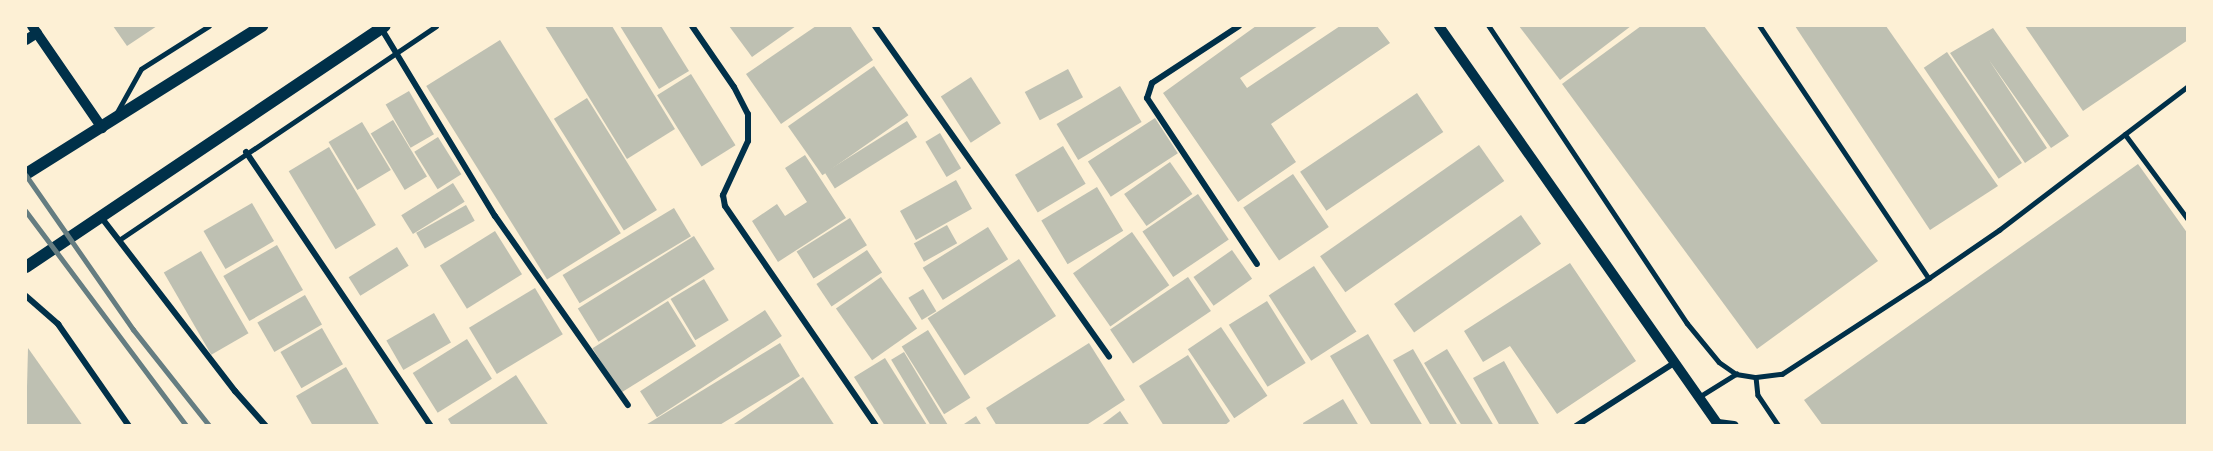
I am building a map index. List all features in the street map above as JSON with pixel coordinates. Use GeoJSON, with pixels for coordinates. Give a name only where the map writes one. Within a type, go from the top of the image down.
{"type":"FeatureCollection","features":[{"type":"Feature","properties":{"kind":"main road"},"geometry":{"type":"LineString","coordinates":[[26,174],[262,26]]}},
{"type":"Feature","properties":{"kind":"main road"},"geometry":{"type":"LineString","coordinates":[[26,267],[383,27]]}},
{"type":"Feature","properties":{"kind":"street"},"geometry":{"type":"LineString","coordinates":[[692,26],[734,87],[748,114],[748,141],[723,195],[725,206],[876,426]]}},
{"type":"Feature","properties":{"kind":"street"},"geometry":{"type":"LineString","coordinates":[[875,26],[1108,357]]}},
{"type":"Feature","properties":{"kind":"street"},"geometry":{"type":"LineString","coordinates":[[1239,26],[1152,84],[1147,98],[1257,264]]}},
{"type":"Feature","properties":{"kind":"street"},"geometry":{"type":"LineString","coordinates":[[1439,26],[1718,425],[1734,426]]}},
{"type":"Feature","properties":{"kind":"street"},"geometry":{"type":"LineString","coordinates":[[383,27],[495,216],[628,405]]}},
{"type":"Feature","properties":{"kind":"street"},"geometry":{"type":"LineString","coordinates":[[26,40],[34,29],[107,125]]}},
{"type":"Feature","properties":{"kind":"street"},"geometry":{"type":"LineString","coordinates":[[246,152],[431,426]]}},
{"type":"Feature","properties":{"kind":"street"},"geometry":{"type":"LineString","coordinates":[[101,217],[235,391],[266,426]]}},
{"type":"Feature","properties":{"kind":"street"},"geometry":{"type":"LineString","coordinates":[[26,296],[58,324],[129,426]]}},
{"type":"Feature","properties":{"kind":"street"},"geometry":{"type":"LineString","coordinates":[[1576,426],[1674,363]]}},
{"type":"Feature","properties":{"kind":"lane"},"geometry":{"type":"LineString","coordinates":[[107,125],[141,69],[209,26]]}},
{"type":"Feature","properties":{"kind":"lane"},"geometry":{"type":"LineString","coordinates":[[119,240],[435,26]]}},
{"type":"Feature","properties":{"kind":"lane"},"geometry":{"type":"LineString","coordinates":[[1489,26],[1686,323],[1719,362],[1736,374],[1756,377],[1782,374],[1929,278],[2187,86]]}},
{"type":"Feature","properties":{"kind":"lane"},"geometry":{"type":"LineString","coordinates":[[1760,26],[1929,278]]}},
{"type":"Feature","properties":{"kind":"lane"},"geometry":{"type":"LineString","coordinates":[[2125,134],[2187,219]]}},
{"type":"Feature","properties":{"kind":"lane"},"geometry":{"type":"LineString","coordinates":[[1698,396],[1736,374]]}},
{"type":"Feature","properties":{"kind":"lane"},"geometry":{"type":"LineString","coordinates":[[1756,377],[1758,395],[1779,426]]}},
{"type":"Feature","properties":{"kind":"building"},"geometry":{"type":"Polygon","coordinates":[[[113,26],[157,26],[127,46],[113,26]]]}},
{"type":"Feature","properties":{"kind":"building"},"geometry":{"type":"Polygon","coordinates":[[[545,26],[612,26],[675,129],[627,159],[545,26]]]}},
{"type":"Feature","properties":{"kind":"building"},"geometry":{"type":"Polygon","coordinates":[[[620,26],[661,26],[689,71],[659,89],[620,26]]]}},
{"type":"Feature","properties":{"kind":"building"},"geometry":{"type":"Polygon","coordinates":[[[729,26],[796,26],[752,57],[729,26]]]}},
{"type":"Feature","properties":{"kind":"building"},"geometry":{"type":"Polygon","coordinates":[[[816,26],[850,26],[873,60],[781,124],[746,74],[816,26]]]}},
{"type":"Feature","properties":{"kind":"building"},"geometry":{"type":"Polygon","coordinates":[[[1256,26],[1318,26],[1240,78],[1247,88],[1340,26],[1377,26],[1390,43],[1271,124],[1296,162],[1238,202],[1163,93],[1256,26]]]}},
{"type":"Feature","properties":{"kind":"building"},"geometry":{"type":"Polygon","coordinates":[[[1519,26],[1631,26],[1560,80],[1519,26]]]}},
{"type":"Feature","properties":{"kind":"building"},"geometry":{"type":"Polygon","coordinates":[[[1641,26],[1704,26],[1878,261],[1757,349],[1562,84],[1641,26]]]}},
{"type":"Feature","properties":{"kind":"building"},"geometry":{"type":"Polygon","coordinates":[[[1795,26],[1886,26],[1998,186],[1930,230],[1795,26]]]}},
{"type":"Feature","properties":{"kind":"building"},"geometry":{"type":"Polygon","coordinates":[[[2025,26],[2188,26],[2188,40],[2083,111],[2025,26]]]}},
{"type":"Feature","properties":{"kind":"building"},"geometry":{"type":"Polygon","coordinates":[[[1993,28],[2069,136],[2051,148],[1989,60],[2047,148],[2025,163],[1950,53],[1993,28]]]}},
{"type":"Feature","properties":{"kind":"building"},"geometry":{"type":"Polygon","coordinates":[[[500,40],[621,233],[547,279],[426,86],[500,40]]]}},
{"type":"Feature","properties":{"kind":"building"},"geometry":{"type":"Polygon","coordinates":[[[1947,52],[2022,163],[1999,179],[1924,68],[1947,52]]]}},
{"type":"Feature","properties":{"kind":"building"},"geometry":{"type":"Polygon","coordinates":[[[874,66],[908,115],[822,175],[788,126],[874,66]]]}},
{"type":"Feature","properties":{"kind":"building"},"geometry":{"type":"Polygon","coordinates":[[[1068,69],[1083,97],[1040,120],[1025,92],[1068,69]]]}},
{"type":"Feature","properties":{"kind":"building"},"geometry":{"type":"Polygon","coordinates":[[[691,74],[736,145],[702,166],[657,95],[691,74]]]}},
{"type":"Feature","properties":{"kind":"building"},"geometry":{"type":"Polygon","coordinates":[[[971,77],[1001,123],[971,143],[941,97],[971,77]]]}},
{"type":"Feature","properties":{"kind":"building"},"geometry":{"type":"Polygon","coordinates":[[[1120,86],[1142,122],[1078,160],[1057,124],[1120,86]]]}},
{"type":"Feature","properties":{"kind":"building"},"geometry":{"type":"Polygon","coordinates":[[[409,91],[434,134],[411,148],[386,104],[409,91]]]}},
{"type":"Feature","properties":{"kind":"building"},"geometry":{"type":"Polygon","coordinates":[[[1417,93],[1443,132],[1326,211],[1300,172],[1417,93]]]}},
{"type":"Feature","properties":{"kind":"building"},"geometry":{"type":"Polygon","coordinates":[[[587,98],[657,210],[624,231],[554,119],[587,98]]]}},
{"type":"Feature","properties":{"kind":"building"},"geometry":{"type":"Polygon","coordinates":[[[1155,118],[1178,153],[1111,197],[1088,162],[1155,118]]]}},
{"type":"Feature","properties":{"kind":"building"},"geometry":{"type":"Polygon","coordinates":[[[393,120],[427,177],[405,190],[371,133],[393,120]]]}},
{"type":"Feature","properties":{"kind":"building"},"geometry":{"type":"Polygon","coordinates":[[[907,121],[917,137],[835,189],[825,172],[907,121]]]}},
{"type":"Feature","properties":{"kind":"building"},"geometry":{"type":"Polygon","coordinates":[[[362,122],[391,170],[357,190],[329,142],[362,122]]]}},
{"type":"Feature","properties":{"kind":"building"},"geometry":{"type":"Polygon","coordinates":[[[940,133],[961,168],[947,177],[925,142],[940,133]]]}},
{"type":"Feature","properties":{"kind":"building"},"geometry":{"type":"Polygon","coordinates":[[[438,137],[461,174],[438,189],[414,152],[438,137]]]}},
{"type":"Feature","properties":{"kind":"building"},"geometry":{"type":"Polygon","coordinates":[[[1479,145],[1504,181],[1345,292],[1320,256],[1479,145]]]}},
{"type":"Feature","properties":{"kind":"building"},"geometry":{"type":"Polygon","coordinates":[[[1063,146],[1086,184],[1038,213],[1015,175],[1063,146]]]}},
{"type":"Feature","properties":{"kind":"building"},"geometry":{"type":"Polygon","coordinates":[[[329,147],[376,225],[336,249],[289,171],[329,147]]]}},
{"type":"Feature","properties":{"kind":"building"},"geometry":{"type":"Polygon","coordinates":[[[805,155],[846,218],[778,262],[752,221],[777,204],[785,216],[807,202],[785,168],[805,155]]]}},
{"type":"Feature","properties":{"kind":"building"},"geometry":{"type":"Polygon","coordinates":[[[1170,162],[1192,194],[1146,226],[1124,194],[1170,162]]]}},
{"type":"Feature","properties":{"kind":"building"},"geometry":{"type":"Polygon","coordinates":[[[2138,164],[2188,234],[2188,426],[1823,426],[1804,400],[2138,164]]]}},
{"type":"Feature","properties":{"kind":"building"},"geometry":{"type":"Polygon","coordinates":[[[1293,174],[1329,227],[1279,261],[1243,208],[1293,174]]]}},
{"type":"Feature","properties":{"kind":"building"},"geometry":{"type":"Polygon","coordinates":[[[956,180],[972,209],[916,240],[900,211],[956,180]]]}},
{"type":"Feature","properties":{"kind":"building"},"geometry":{"type":"Polygon","coordinates":[[[453,183],[465,202],[413,234],[401,215],[453,183]]]}},
{"type":"Feature","properties":{"kind":"building"},"geometry":{"type":"Polygon","coordinates":[[[1097,187],[1123,231],[1068,264],[1041,220],[1097,187]]]}},
{"type":"Feature","properties":{"kind":"building"},"geometry":{"type":"Polygon","coordinates":[[[1198,194],[1229,240],[1173,277],[1142,231],[1198,194]]]}},
{"type":"Feature","properties":{"kind":"building"},"geometry":{"type":"Polygon","coordinates":[[[252,203],[274,241],[226,269],[204,231],[252,203]]]}},
{"type":"Feature","properties":{"kind":"building"},"geometry":{"type":"Polygon","coordinates":[[[466,205],[475,221],[425,248],[416,233],[466,205]]]}},
{"type":"Feature","properties":{"kind":"building"},"geometry":{"type":"Polygon","coordinates":[[[674,208],[691,236],[580,303],[563,275],[674,208]]]}},
{"type":"Feature","properties":{"kind":"building"},"geometry":{"type":"Polygon","coordinates":[[[1521,215],[1541,244],[1414,333],[1394,304],[1521,215]]]}},
{"type":"Feature","properties":{"kind":"building"},"geometry":{"type":"Polygon","coordinates":[[[850,218],[867,245],[814,279],[797,251],[850,218]]]}},
{"type":"Feature","properties":{"kind":"building"},"geometry":{"type":"Polygon","coordinates":[[[947,225],[957,243],[924,262],[914,243],[947,225]]]}},
{"type":"Feature","properties":{"kind":"building"},"geometry":{"type":"Polygon","coordinates":[[[988,227],[1008,259],[943,300],[923,268],[988,227]]]}},
{"type":"Feature","properties":{"kind":"building"},"geometry":{"type":"Polygon","coordinates":[[[495,231],[522,274],[467,309],[440,265],[495,231]]]}},
{"type":"Feature","properties":{"kind":"building"},"geometry":{"type":"Polygon","coordinates":[[[1132,232],[1169,285],[1110,327],[1073,273],[1132,232]]]}},
{"type":"Feature","properties":{"kind":"building"},"geometry":{"type":"Polygon","coordinates":[[[694,236],[715,269],[598,342],[578,309],[694,236]]]}},
{"type":"Feature","properties":{"kind":"building"},"geometry":{"type":"Polygon","coordinates":[[[277,245],[303,290],[249,321],[223,276],[277,245]]]}},
{"type":"Feature","properties":{"kind":"building"},"geometry":{"type":"Polygon","coordinates":[[[397,247],[409,266],[360,296],[349,277],[397,247]]]}},
{"type":"Feature","properties":{"kind":"building"},"geometry":{"type":"Polygon","coordinates":[[[867,250],[882,272],[832,306],[816,284],[867,250]]]}},
{"type":"Feature","properties":{"kind":"building"},"geometry":{"type":"Polygon","coordinates":[[[1232,250],[1252,279],[1214,306],[1193,277],[1232,250]]]}},
{"type":"Feature","properties":{"kind":"building"},"geometry":{"type":"Polygon","coordinates":[[[201,251],[248,333],[211,355],[164,272],[201,251]]]}},
{"type":"Feature","properties":{"kind":"building"},"geometry":{"type":"Polygon","coordinates":[[[1019,259],[1056,316],[965,375],[928,318],[1019,259]]]}},
{"type":"Feature","properties":{"kind":"building"},"geometry":{"type":"Polygon","coordinates":[[[1570,263],[1636,361],[1557,414],[1510,346],[1483,362],[1464,331],[1570,263]]]}},
{"type":"Feature","properties":{"kind":"building"},"geometry":{"type":"Polygon","coordinates":[[[1314,266],[1356,331],[1311,361],[1269,295],[1314,266]]]}},
{"type":"Feature","properties":{"kind":"building"},"geometry":{"type":"Polygon","coordinates":[[[881,277],[917,329],[872,360],[836,309],[881,277]]]}},
{"type":"Feature","properties":{"kind":"building"},"geometry":{"type":"Polygon","coordinates":[[[1188,277],[1211,311],[1133,364],[1110,330],[1188,277]]]}},
{"type":"Feature","properties":{"kind":"building"},"geometry":{"type":"Polygon","coordinates":[[[704,279],[729,320],[695,340],[671,299],[704,279]]]}},
{"type":"Feature","properties":{"kind":"building"},"geometry":{"type":"Polygon","coordinates":[[[535,288],[563,334],[497,374],[469,328],[535,288]]]}},
{"type":"Feature","properties":{"kind":"building"},"geometry":{"type":"Polygon","coordinates":[[[923,289],[936,311],[922,320],[908,298],[923,289]]]}},
{"type":"Feature","properties":{"kind":"building"},"geometry":{"type":"Polygon","coordinates":[[[305,295],[322,324],[274,352],[257,322],[305,295]]]}},
{"type":"Feature","properties":{"kind":"building"},"geometry":{"type":"Polygon","coordinates":[[[668,301],[696,346],[621,393],[593,348],[668,301]]]}},
{"type":"Feature","properties":{"kind":"building"},"geometry":{"type":"Polygon","coordinates":[[[1267,301],[1306,363],[1268,387],[1229,325],[1267,301]]]}},
{"type":"Feature","properties":{"kind":"building"},"geometry":{"type":"Polygon","coordinates":[[[765,310],[782,336],[657,417],[640,391],[765,310]]]}},
{"type":"Feature","properties":{"kind":"building"},"geometry":{"type":"Polygon","coordinates":[[[434,313],[451,342],[403,370],[386,340],[434,313]]]}},
{"type":"Feature","properties":{"kind":"building"},"geometry":{"type":"Polygon","coordinates":[[[1221,327],[1267,396],[1234,418],[1188,349],[1221,327]]]}},
{"type":"Feature","properties":{"kind":"building"},"geometry":{"type":"Polygon","coordinates":[[[322,328],[343,364],[301,388],[280,352],[322,328]]]}},
{"type":"Feature","properties":{"kind":"building"},"geometry":{"type":"Polygon","coordinates":[[[928,330],[970,398],[944,414],[902,346],[928,330]]]}},
{"type":"Feature","properties":{"kind":"building"},"geometry":{"type":"Polygon","coordinates":[[[1368,334],[1423,426],[1372,426],[1330,356],[1368,334]]]}},
{"type":"Feature","properties":{"kind":"building"},"geometry":{"type":"Polygon","coordinates":[[[467,339],[492,379],[438,413],[413,373],[467,339]]]}},
{"type":"Feature","properties":{"kind":"building"},"geometry":{"type":"Polygon","coordinates":[[[780,343],[800,376],[718,426],[644,426],[780,343]]]}},
{"type":"Feature","properties":{"kind":"building"},"geometry":{"type":"Polygon","coordinates":[[[1089,343],[1125,400],[1085,426],[997,426],[986,408],[1089,343]]]}},
{"type":"Feature","properties":{"kind":"building"},"geometry":{"type":"Polygon","coordinates":[[[28,348],[83,426],[26,426],[28,348]]]}},
{"type":"Feature","properties":{"kind":"building"},"geometry":{"type":"Polygon","coordinates":[[[1413,349],[1458,426],[1431,426],[1393,360],[1413,349]]]}},
{"type":"Feature","properties":{"kind":"building"},"geometry":{"type":"Polygon","coordinates":[[[1447,349],[1494,426],[1462,426],[1424,363],[1447,349]]]}},
{"type":"Feature","properties":{"kind":"building"},"geometry":{"type":"Polygon","coordinates":[[[904,352],[948,426],[931,426],[891,360],[904,352]]]}},
{"type":"Feature","properties":{"kind":"building"},"geometry":{"type":"Polygon","coordinates":[[[1188,355],[1230,421],[1224,426],[1164,426],[1139,386],[1188,355]]]}},
{"type":"Feature","properties":{"kind":"building"},"geometry":{"type":"Polygon","coordinates":[[[885,358],[927,425],[885,426],[854,377],[885,358]]]}},
{"type":"Feature","properties":{"kind":"building"},"geometry":{"type":"Polygon","coordinates":[[[1504,361],[1539,424],[1536,426],[1500,426],[1473,378],[1504,361]]]}},
{"type":"Feature","properties":{"kind":"building"},"geometry":{"type":"Polygon","coordinates":[[[346,367],[380,426],[313,426],[296,396],[346,367]]]}},
{"type":"Feature","properties":{"kind":"building"},"geometry":{"type":"Polygon","coordinates":[[[516,375],[549,426],[452,426],[448,419],[516,375]]]}},
{"type":"Feature","properties":{"kind":"building"},"geometry":{"type":"Polygon","coordinates":[[[803,377],[835,426],[731,426],[803,377]]]}},
{"type":"Feature","properties":{"kind":"building"},"geometry":{"type":"Polygon","coordinates":[[[1343,399],[1359,426],[1304,426],[1303,423],[1343,399]]]}},
{"type":"Feature","properties":{"kind":"building"},"geometry":{"type":"Polygon","coordinates":[[[1120,411],[1130,426],[1100,426],[1120,411]]]}},
{"type":"Feature","properties":{"kind":"building"},"geometry":{"type":"Polygon","coordinates":[[[976,416],[982,426],[961,426],[976,416]]]}},
{"type":"Feature","properties":{"kind":"railway"},"geometry":{"type":"LineString","coordinates":[[26,175],[133,329],[210,426]]}},
{"type":"Feature","properties":{"kind":"railway"},"geometry":{"type":"LineString","coordinates":[[26,211],[187,426]]}}]}
